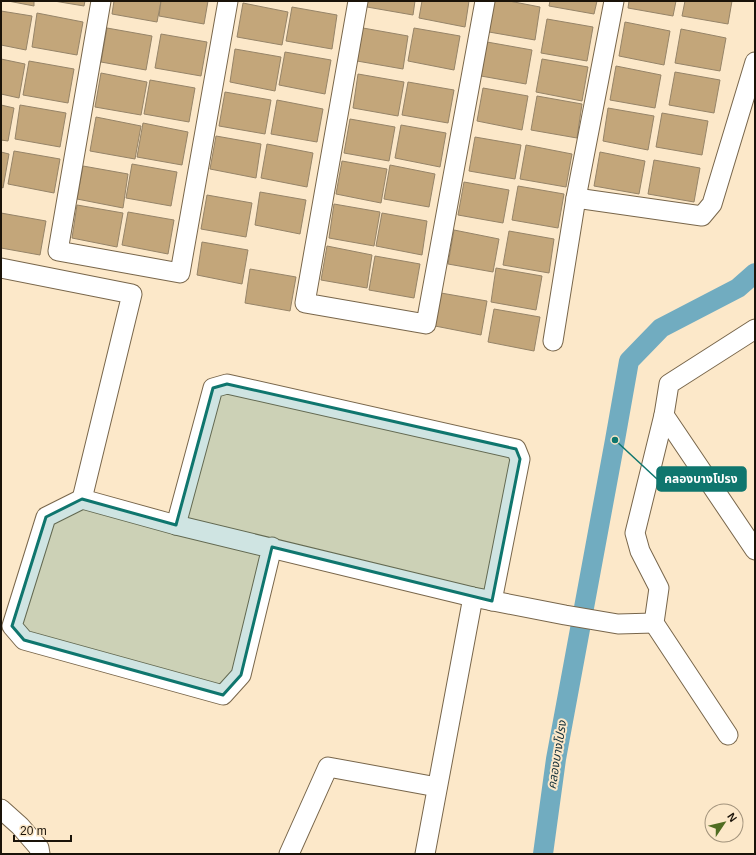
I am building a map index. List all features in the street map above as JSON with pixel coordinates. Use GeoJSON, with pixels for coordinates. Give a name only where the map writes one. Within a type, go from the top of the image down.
{"type":"FeatureCollection","features":[{"type":"Feature","properties":{"kind":"street"},"geometry":{"type":"LineString","coordinates":[[101,1],[58,251],[180,273],[228,1]]}},
{"type":"Feature","properties":{"kind":"street"},"geometry":{"type":"LineString","coordinates":[[358,1],[305,302],[426,324],[485,1]]}},
{"type":"Feature","properties":{"kind":"street"},"geometry":{"type":"LineString","coordinates":[[554,341],[576,198],[614,1]]}},
{"type":"Feature","properties":{"kind":"street"},"geometry":{"type":"LineString","coordinates":[[576,198],[702,216],[712,204],[755,62]]}},
{"type":"Feature","properties":{"kind":"street"},"geometry":{"type":"LineString","coordinates":[[1,268],[132,294],[82,499]]}},
{"type":"Feature","properties":{"kind":"street"},"geometry":{"type":"LineString","coordinates":[[728,734],[654,623],[659,588],[640,551],[635,533],[664,415],[669,384],[755,329]]}},
{"type":"Feature","properties":{"kind":"street"},"geometry":{"type":"LineString","coordinates":[[176,525],[213,388],[227,384],[516,449],[520,459],[492,601]]}},
{"type":"Feature","properties":{"kind":"street"},"geometry":{"type":"LineString","coordinates":[[664,415],[755,550]]}},
{"type":"Feature","properties":{"kind":"street"},"geometry":{"type":"LineString","coordinates":[[272,548],[241,675],[223,695],[24,640],[12,626],[46,517],[82,499],[176,525],[272,548],[473,597],[618,624],[654,623]]}},
{"type":"Feature","properties":{"kind":"street"},"geometry":{"type":"LineString","coordinates":[[425,854],[473,597]]}},
{"type":"Feature","properties":{"kind":"street"},"geometry":{"type":"LineString","coordinates":[[289,854],[328,767],[437,787]]}},
{"type":"Feature","properties":{"kind":"street"},"geometry":{"type":"LineString","coordinates":[[1,809],[20,826],[39,848],[40,854]]}},
{"type":"Feature","properties":{"kind":"highlighted area"},"geometry":{"type":"Polygon","coordinates":[[[227,384],[516,449],[520,459],[492,601],[272,547],[241,675],[223,695],[24,640],[12,626],[46,517],[82,499],[176,525],[213,388],[227,384]]]}},
{"type":"Feature","properties":{"kind":"building"},"geometry":{"type":"Polygon","coordinates":[[[8,1],[34,1],[34,6],[8,1]]]}},
{"type":"Feature","properties":{"kind":"building"},"geometry":{"type":"Polygon","coordinates":[[[54,1],[85,1],[84,6],[54,1]]]}},
{"type":"Feature","properties":{"kind":"building"},"geometry":{"type":"Polygon","coordinates":[[[114,1],[161,1],[157,22],[112,14],[114,1]]]}},
{"type":"Feature","properties":{"kind":"building"},"geometry":{"type":"Polygon","coordinates":[[[161,1],[208,1],[204,24],[159,16],[161,1]]]}},
{"type":"Feature","properties":{"kind":"building"},"geometry":{"type":"Polygon","coordinates":[[[368,1],[415,1],[413,15],[367,7],[368,1]]]}},
{"type":"Feature","properties":{"kind":"building"},"geometry":{"type":"Polygon","coordinates":[[[422,1],[469,1],[465,27],[419,18],[422,1]]]}},
{"type":"Feature","properties":{"kind":"building"},"geometry":{"type":"Polygon","coordinates":[[[494,1],[509,1],[540,7],[535,40],[489,32],[494,1]]]}},
{"type":"Feature","properties":{"kind":"building"},"geometry":{"type":"Polygon","coordinates":[[[550,1],[597,1],[594,14],[549,6],[550,1]]]}},
{"type":"Feature","properties":{"kind":"building"},"geometry":{"type":"Polygon","coordinates":[[[629,1],[676,1],[673,16],[628,8],[629,1]]]}},
{"type":"Feature","properties":{"kind":"building"},"geometry":{"type":"Polygon","coordinates":[[[685,1],[732,1],[728,24],[682,16],[685,1]]]}},
{"type":"Feature","properties":{"kind":"building"},"geometry":{"type":"Polygon","coordinates":[[[243,3],[288,12],[282,45],[237,37],[243,3]]]}},
{"type":"Feature","properties":{"kind":"building"},"geometry":{"type":"Polygon","coordinates":[[[292,7],[337,15],[332,49],[286,41],[292,7]]]}},
{"type":"Feature","properties":{"kind":"building"},"geometry":{"type":"Polygon","coordinates":[[[1,11],[32,16],[26,50],[1,45],[1,11]]]}},
{"type":"Feature","properties":{"kind":"building"},"geometry":{"type":"Polygon","coordinates":[[[37,13],[83,22],[77,55],[32,47],[37,13]]]}},
{"type":"Feature","properties":{"kind":"building"},"geometry":{"type":"Polygon","coordinates":[[[547,19],[593,27],[587,61],[541,53],[547,19]]]}},
{"type":"Feature","properties":{"kind":"building"},"geometry":{"type":"Polygon","coordinates":[[[625,22],[670,31],[664,65],[619,56],[625,22]]]}},
{"type":"Feature","properties":{"kind":"building"},"geometry":{"type":"Polygon","coordinates":[[[107,28],[152,36],[146,70],[101,62],[107,28]]]}},
{"type":"Feature","properties":{"kind":"building"},"geometry":{"type":"Polygon","coordinates":[[[363,28],[408,36],[403,69],[357,61],[363,28]]]}},
{"type":"Feature","properties":{"kind":"building"},"geometry":{"type":"Polygon","coordinates":[[[414,28],[460,36],[454,70],[408,61],[414,28]]]}},
{"type":"Feature","properties":{"kind":"building"},"geometry":{"type":"Polygon","coordinates":[[[681,29],[726,38],[720,71],[675,63],[681,29]]]}},
{"type":"Feature","properties":{"kind":"building"},"geometry":{"type":"Polygon","coordinates":[[[161,34],[207,42],[201,76],[155,68],[161,34]]]}},
{"type":"Feature","properties":{"kind":"building"},"geometry":{"type":"Polygon","coordinates":[[[487,42],[532,50],[526,84],[481,76],[487,42]]]}},
{"type":"Feature","properties":{"kind":"building"},"geometry":{"type":"Polygon","coordinates":[[[235,49],[281,57],[275,91],[230,82],[235,49]]]}},
{"type":"Feature","properties":{"kind":"building"},"geometry":{"type":"Polygon","coordinates":[[[285,52],[331,60],[325,94],[279,85],[285,52]]]}},
{"type":"Feature","properties":{"kind":"building"},"geometry":{"type":"Polygon","coordinates":[[[1,59],[25,64],[19,98],[1,94],[1,59]]]}},
{"type":"Feature","properties":{"kind":"building"},"geometry":{"type":"Polygon","coordinates":[[[542,59],[588,67],[582,101],[536,92],[542,59]]]}},
{"type":"Feature","properties":{"kind":"building"},"geometry":{"type":"Polygon","coordinates":[[[29,61],[74,69],[68,103],[23,95],[29,61]]]}},
{"type":"Feature","properties":{"kind":"building"},"geometry":{"type":"Polygon","coordinates":[[[616,66],[661,75],[655,108],[610,100],[616,66]]]}},
{"type":"Feature","properties":{"kind":"building"},"geometry":{"type":"Polygon","coordinates":[[[675,72],[720,80],[714,113],[669,105],[675,72]]]}},
{"type":"Feature","properties":{"kind":"building"},"geometry":{"type":"Polygon","coordinates":[[[101,73],[147,82],[141,115],[95,107],[101,73]]]}},
{"type":"Feature","properties":{"kind":"building"},"geometry":{"type":"Polygon","coordinates":[[[358,74],[404,82],[398,116],[353,108],[358,74]]]}},
{"type":"Feature","properties":{"kind":"building"},"geometry":{"type":"Polygon","coordinates":[[[150,80],[195,88],[189,122],[144,114],[150,80]]]}},
{"type":"Feature","properties":{"kind":"building"},"geometry":{"type":"Polygon","coordinates":[[[408,82],[454,90],[448,123],[402,115],[408,82]]]}},
{"type":"Feature","properties":{"kind":"building"},"geometry":{"type":"Polygon","coordinates":[[[483,88],[528,96],[522,130],[477,121],[483,88]]]}},
{"type":"Feature","properties":{"kind":"building"},"geometry":{"type":"Polygon","coordinates":[[[225,92],[271,100],[265,134],[219,126],[225,92]]]}},
{"type":"Feature","properties":{"kind":"building"},"geometry":{"type":"Polygon","coordinates":[[[537,96],[582,104],[577,138],[531,130],[537,96]]]}},
{"type":"Feature","properties":{"kind":"building"},"geometry":{"type":"Polygon","coordinates":[[[277,100],[323,109],[317,142],[271,134],[277,100]]]}},
{"type":"Feature","properties":{"kind":"building"},"geometry":{"type":"Polygon","coordinates":[[[1,105],[14,108],[8,141],[1,140],[1,105]]]}},
{"type":"Feature","properties":{"kind":"building"},"geometry":{"type":"Polygon","coordinates":[[[20,105],[66,113],[60,147],[15,139],[20,105]]]}},
{"type":"Feature","properties":{"kind":"building"},"geometry":{"type":"Polygon","coordinates":[[[608,108],[654,116],[648,150],[603,141],[608,108]]]}},
{"type":"Feature","properties":{"kind":"building"},"geometry":{"type":"Polygon","coordinates":[[[662,113],[708,121],[702,155],[656,147],[662,113]]]}},
{"type":"Feature","properties":{"kind":"building"},"geometry":{"type":"Polygon","coordinates":[[[96,117],[141,126],[135,159],[90,151],[96,117]]]}},
{"type":"Feature","properties":{"kind":"building"},"geometry":{"type":"Polygon","coordinates":[[[350,119],[395,127],[389,161],[344,153],[350,119]]]}},
{"type":"Feature","properties":{"kind":"building"},"geometry":{"type":"Polygon","coordinates":[[[143,123],[188,132],[182,165],[137,157],[143,123]]]}},
{"type":"Feature","properties":{"kind":"building"},"geometry":{"type":"Polygon","coordinates":[[[401,125],[446,133],[440,167],[395,158],[401,125]]]}},
{"type":"Feature","properties":{"kind":"building"},"geometry":{"type":"Polygon","coordinates":[[[216,136],[261,144],[256,178],[210,169],[216,136]]]}},
{"type":"Feature","properties":{"kind":"building"},"geometry":{"type":"Polygon","coordinates":[[[475,137],[521,145],[515,179],[469,171],[475,137]]]}},
{"type":"Feature","properties":{"kind":"building"},"geometry":{"type":"Polygon","coordinates":[[[267,144],[313,153],[307,187],[261,178],[267,144]]]}},
{"type":"Feature","properties":{"kind":"building"},"geometry":{"type":"Polygon","coordinates":[[[526,145],[572,154],[566,187],[520,179],[526,145]]]}},
{"type":"Feature","properties":{"kind":"building"},"geometry":{"type":"Polygon","coordinates":[[[14,151],[60,159],[54,193],[8,184],[14,151]]]}},
{"type":"Feature","properties":{"kind":"building"},"geometry":{"type":"Polygon","coordinates":[[[1,152],[9,154],[3,188],[1,187],[1,152]]]}},
{"type":"Feature","properties":{"kind":"building"},"geometry":{"type":"Polygon","coordinates":[[[600,152],[645,161],[639,194],[594,186],[600,152]]]}},
{"type":"Feature","properties":{"kind":"building"},"geometry":{"type":"Polygon","coordinates":[[[654,160],[700,168],[694,202],[648,194],[654,160]]]}},
{"type":"Feature","properties":{"kind":"building"},"geometry":{"type":"Polygon","coordinates":[[[342,161],[387,169],[381,203],[336,194],[342,161]]]}},
{"type":"Feature","properties":{"kind":"building"},"geometry":{"type":"Polygon","coordinates":[[[132,164],[177,172],[171,206],[126,198],[132,164]]]}},
{"type":"Feature","properties":{"kind":"building"},"geometry":{"type":"Polygon","coordinates":[[[390,165],[435,174],[429,207],[384,199],[390,165]]]}},
{"type":"Feature","properties":{"kind":"building"},"geometry":{"type":"Polygon","coordinates":[[[83,166],[128,174],[123,208],[77,199],[83,166]]]}},
{"type":"Feature","properties":{"kind":"building"},"geometry":{"type":"Polygon","coordinates":[[[464,182],[509,190],[503,223],[458,215],[464,182]]]}},
{"type":"Feature","properties":{"kind":"building"},"geometry":{"type":"Polygon","coordinates":[[[518,186],[564,194],[558,228],[512,220],[518,186]]]}},
{"type":"Feature","properties":{"kind":"building"},"geometry":{"type":"Polygon","coordinates":[[[260,192],[306,200],[300,234],[255,225],[260,192]]]}},
{"type":"Feature","properties":{"kind":"building"},"geometry":{"type":"Polygon","coordinates":[[[207,195],[252,203],[246,237],[201,229],[207,195]]]}},
{"type":"Feature","properties":{"kind":"building"},"geometry":{"type":"Polygon","coordinates":[[[334,204],[380,212],[374,246],[329,238],[334,204]]]}},
{"type":"Feature","properties":{"kind":"building"},"geometry":{"type":"Polygon","coordinates":[[[77,205],[123,213],[117,247],[72,238],[77,205]]]}},
{"type":"Feature","properties":{"kind":"building"},"geometry":{"type":"Polygon","coordinates":[[[128,212],[174,220],[168,254],[122,245],[128,212]]]}},
{"type":"Feature","properties":{"kind":"building"},"geometry":{"type":"Polygon","coordinates":[[[1,213],[46,221],[40,255],[1,248],[1,213]]]}},
{"type":"Feature","properties":{"kind":"building"},"geometry":{"type":"Polygon","coordinates":[[[382,213],[427,221],[422,255],[376,246],[382,213]]]}},
{"type":"Feature","properties":{"kind":"building"},"geometry":{"type":"Polygon","coordinates":[[[454,230],[499,239],[493,272],[448,264],[454,230]]]}},
{"type":"Feature","properties":{"kind":"building"},"geometry":{"type":"Polygon","coordinates":[[[509,231],[554,239],[549,273],[503,265],[509,231]]]}},
{"type":"Feature","properties":{"kind":"building"},"geometry":{"type":"Polygon","coordinates":[[[202,242],[248,250],[242,284],[197,275],[202,242]]]}},
{"type":"Feature","properties":{"kind":"building"},"geometry":{"type":"Polygon","coordinates":[[[327,246],[372,255],[367,288],[321,280],[327,246]]]}},
{"type":"Feature","properties":{"kind":"building"},"geometry":{"type":"Polygon","coordinates":[[[375,256],[420,264],[414,298],[369,290],[375,256]]]}},
{"type":"Feature","properties":{"kind":"building"},"geometry":{"type":"Polygon","coordinates":[[[496,268],[542,276],[536,310],[491,302],[496,268]]]}},
{"type":"Feature","properties":{"kind":"building"},"geometry":{"type":"Polygon","coordinates":[[[250,269],[296,277],[290,311],[245,303],[250,269]]]}},
{"type":"Feature","properties":{"kind":"building"},"geometry":{"type":"Polygon","coordinates":[[[441,293],[487,301],[481,335],[435,326],[441,293]]]}},
{"type":"Feature","properties":{"kind":"building"},"geometry":{"type":"Polygon","coordinates":[[[494,309],[540,317],[534,351],[488,342],[494,309]]]}},
{"type":"Feature","properties":{"kind":"waterway","name":"คลองบางโปรง"},"geometry":{"type":"LineString","coordinates":[[543,854],[556,759],[629,361],[661,328],[738,288],[755,273]]}},
{"type":"Feature","properties":{"kind":"place","name":"คลองบางโปรง"},"geometry":{"type":"Point","coordinates":[615,440]}}]}
